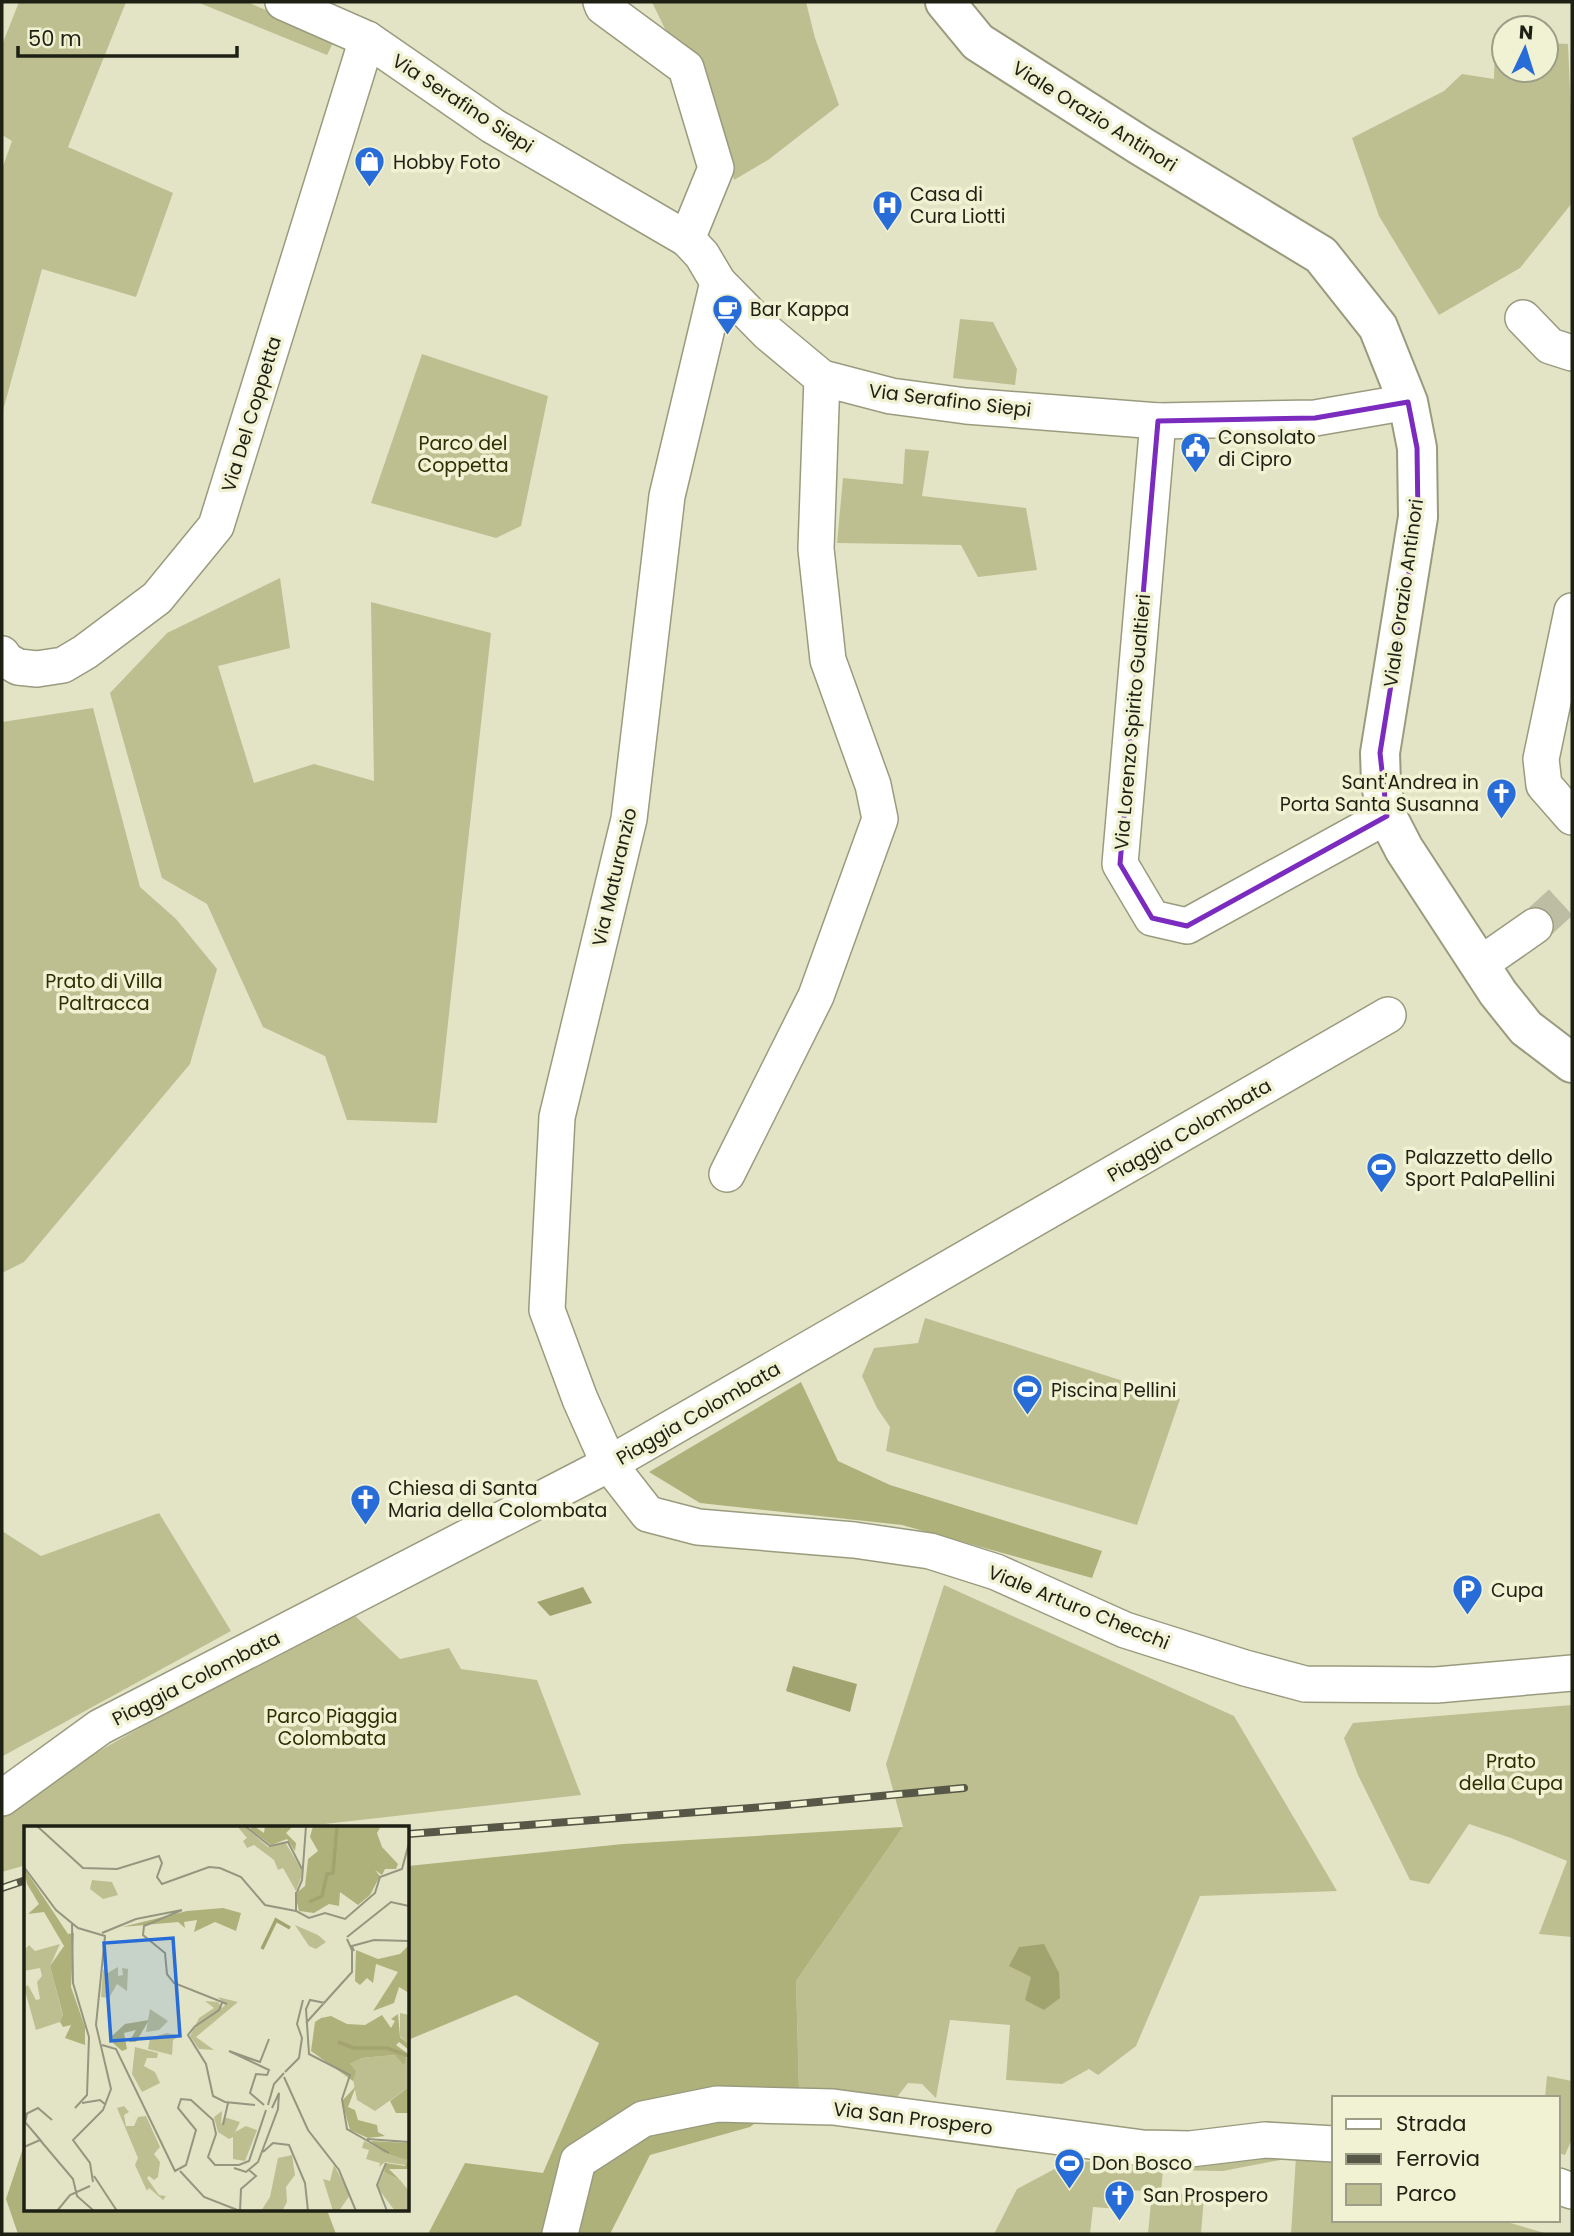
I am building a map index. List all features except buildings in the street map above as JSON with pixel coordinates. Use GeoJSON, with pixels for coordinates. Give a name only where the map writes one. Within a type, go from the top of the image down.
{"type":"FeatureCollection","features":[{"type":"Feature","properties":{"kind":"street","name":"Via Serafino Siepi"},"geometry":{"type":"LineString","coordinates":[[282,2],[367,39],[493,126],[687,239],[702,255],[718,282],[768,333],[822,378],[891,396],[966,406],[1158,421],[1315,418],[1408,401]]}},
{"type":"Feature","properties":{"kind":"street"},"geometry":{"type":"LineString","coordinates":[[601,2],[603,7],[687,68],[716,168],[687,239]]}},
{"type":"Feature","properties":{"kind":"street","name":"Viale Orazio Antinori"},"geometry":{"type":"LineString","coordinates":[[945,2],[978,42],[1321,256],[1378,327],[1408,401],[1417,447],[1418,517],[1380,753],[1381,784],[1387,816],[1404,849],[1479,965],[1526,1028],[1572,1063]]}},
{"type":"Feature","properties":{"kind":"street","name":"Via Del Coppetta"},"geometry":{"type":"LineString","coordinates":[[2,654],[6,660],[18,667],[37,669],[63,665],[85,652],[158,598],[216,526],[367,39]]}},
{"type":"Feature","properties":{"kind":"street","name":"Via Maturanzio"},"geometry":{"type":"LineString","coordinates":[[609,1464],[580,1399],[547,1310],[557,1118],[629,818],[667,496],[718,282]]}},
{"type":"Feature","properties":{"kind":"street"},"geometry":{"type":"LineString","coordinates":[[1523,318],[1550,346],[1572,353]]}},
{"type":"Feature","properties":{"kind":"street"},"geometry":{"type":"LineString","coordinates":[[727,1174],[816,996],[880,819],[873,785],[828,660],[816,550],[822,378]]}},
{"type":"Feature","properties":{"kind":"street","name":"Via Lorenzo Spirito Gualtieri"},"geometry":{"type":"LineString","coordinates":[[1158,421],[1119,864],[1152,918],[1187,926],[1387,816]]}},
{"type":"Feature","properties":{"kind":"street"},"geometry":{"type":"LineString","coordinates":[[1572,611],[1541,759],[1544,785],[1572,817]]}},
{"type":"Feature","properties":{"kind":"street"},"geometry":{"type":"LineString","coordinates":[[1479,965],[1535,926]]}},
{"type":"Feature","properties":{"kind":"street","name":"Piaggia Colombata"},"geometry":{"type":"LineString","coordinates":[[2,1798],[100,1727],[609,1464],[1388,1015]]}},
{"type":"Feature","properties":{"kind":"street","name":"Viale Arturo Checchi"},"geometry":{"type":"LineString","coordinates":[[609,1464],[648,1514],[698,1527],[854,1540],[930,1551],[996,1572],[1125,1630],[1305,1684],[1436,1685],[1572,1674]]}},
{"type":"Feature","properties":{"kind":"street","name":"Via San Prospero"},"geometry":{"type":"LineString","coordinates":[[560,2234],[578,2161],[643,2119],[717,2104],[833,2107],[1143,2148],[1190,2149],[1265,2140],[1332,2144]]}},
{"type":"Feature","properties":{"kind":"highlighted area"},"geometry":{"type":"Polygon","coordinates":[[[1408,402],[1417,448],[1418,517],[1380,753],[1387,816],[1187,926],[1152,918],[1120,864],[1158,421],[1315,418],[1408,402]]]}},
{"type":"Feature","properties":{"kind":"green space"},"geometry":{"type":"Polygon","coordinates":[[[19,2],[126,2],[68,147],[173,193],[136,297],[42,269],[2,414],[2,169],[12,141],[2,135],[2,45],[19,2]]]}},
{"type":"Feature","properties":{"kind":"green space"},"geometry":{"type":"Polygon","coordinates":[[[197,2],[247,2],[335,39],[327,55],[197,2]]]}},
{"type":"Feature","properties":{"kind":"green space"},"geometry":{"type":"Polygon","coordinates":[[[652,2],[806,2],[815,38],[839,105],[768,160],[734,180],[721,125],[692,58],[665,29],[652,2]]]}},
{"type":"Feature","properties":{"kind":"green space"},"geometry":{"type":"Polygon","coordinates":[[[1560,44],[1568,44],[1572,203],[1520,268],[1439,315],[1379,216],[1352,138],[1444,91],[1462,74],[1490,78],[1490,84],[1560,84],[1560,44]]]}},
{"type":"Feature","properties":{"kind":"green space"},"geometry":{"type":"Polygon","coordinates":[[[960,319],[993,322],[1017,369],[1015,385],[953,378],[960,319]]]}},
{"type":"Feature","properties":{"kind":"green space","name":"Parco del Coppetta"},"geometry":{"type":"Polygon","coordinates":[[[422,354],[548,396],[521,526],[496,538],[371,503],[422,354]]]}},
{"type":"Feature","properties":{"kind":"green space"},"geometry":{"type":"Polygon","coordinates":[[[905,449],[929,451],[922,496],[1026,508],[1037,570],[978,577],[961,545],[837,543],[843,478],[903,484],[905,449]]]}},
{"type":"Feature","properties":{"kind":"green space"},"geometry":{"type":"Polygon","coordinates":[[[280,578],[290,648],[218,666],[254,783],[314,764],[374,781],[371,602],[491,633],[437,1123],[347,1120],[325,1056],[263,1027],[207,904],[162,878],[110,693],[167,633],[280,578]]]}},
{"type":"Feature","properties":{"kind":"green space","name":"Prato di Villa Paltracca"},"geometry":{"type":"Polygon","coordinates":[[[93,708],[140,887],[176,919],[217,969],[190,1064],[24,1262],[2,1273],[2,722],[93,708]]]}},
{"type":"Feature","properties":{"kind":"green space","name":"Piscina Pellini"},"geometry":{"type":"Polygon","coordinates":[[[925,1318],[1180,1399],[1137,1525],[886,1451],[890,1427],[877,1408],[862,1376],[874,1348],[918,1343],[925,1318]]]}},
{"type":"Feature","properties":{"kind":"green space"},"geometry":{"type":"Polygon","coordinates":[[[159,1513],[231,1631],[3,1756],[2,1531],[41,1556],[159,1513]]]}},
{"type":"Feature","properties":{"kind":"green space"},"geometry":{"type":"Polygon","coordinates":[[[944,1585],[1234,1716],[1337,1891],[1200,1896],[1136,2046],[1098,2075],[1089,2069],[1062,2084],[1006,2080],[1010,2025],[950,2020],[936,2098],[922,2084],[908,2083],[890,2106],[799,2090],[796,1981],[903,1827],[886,1764],[944,1585]]]}},
{"type":"Feature","properties":{"kind":"green space","name":"Parco Piaggia Colombata"},"geometry":{"type":"Polygon","coordinates":[[[349,1610],[400,1659],[449,1648],[461,1669],[537,1680],[581,1795],[307,1826],[24,1826],[24,1866],[2,1872],[2,1815],[76,1764],[349,1610]]]}},
{"type":"Feature","properties":{"kind":"green space","name":"Prato della Cupa"},"geometry":{"type":"Polygon","coordinates":[[[1572,1705],[1572,1937],[1539,1934],[1567,1861],[1511,1838],[1469,1824],[1429,1884],[1410,1880],[1358,1775],[1344,1738],[1353,1723],[1572,1705]]]}},
{"type":"Feature","properties":{"kind":"green space"},"geometry":{"type":"Polygon","coordinates":[[[1547,2076],[1572,2081],[1572,2139],[1565,2155],[1560,2154],[1560,2096],[1545,2096],[1547,2076]]]}},
{"type":"Feature","properties":{"kind":"green space","name":"Don Bosco"},"geometry":{"type":"Polygon","coordinates":[[[1332,2152],[1332,2222],[1507,2222],[1548,2234],[1291,2234],[1296,2157],[1223,2171],[1163,2170],[1161,2192],[1204,2196],[1201,2234],[1148,2234],[1152,2192],[1122,2189],[1119,2209],[1093,2207],[1090,2234],[994,2234],[1017,2189],[1064,2164],[1114,2159],[1332,2152]]]}},
{"type":"Feature","properties":{"kind":"shaded area"},"geometry":{"type":"Polygon","coordinates":[[[801,1382],[838,1461],[890,1485],[1102,1551],[1092,1578],[902,1525],[700,1503],[649,1472],[801,1382]]]}},
{"type":"Feature","properties":{"kind":"shaded area"},"geometry":{"type":"Polygon","coordinates":[[[583,1587],[592,1603],[550,1616],[537,1602],[583,1587]]]}},
{"type":"Feature","properties":{"kind":"shaded area"},"geometry":{"type":"Polygon","coordinates":[[[793,1666],[857,1684],[850,1712],[786,1691],[793,1666]]]}},
{"type":"Feature","properties":{"kind":"shaded area"},"geometry":{"type":"Polygon","coordinates":[[[903,1827],[796,1981],[799,2090],[750,2127],[650,2155],[610,2234],[428,2234],[465,2163],[543,2173],[599,2043],[516,1995],[410,2039],[410,1866],[623,1844],[903,1827]]]}},
{"type":"Feature","properties":{"kind":"shaded area"},"geometry":{"type":"Polygon","coordinates":[[[1044,1944],[1059,1973],[1060,1998],[1044,2010],[1025,2000],[1031,1977],[1009,1966],[1019,1947],[1044,1944]]]}},
{"type":"Feature","properties":{"kind":"shaded area"},"geometry":{"type":"Polygon","coordinates":[[[24,2145],[24,2212],[328,2212],[336,2234],[18,2234],[6,2199],[24,2145]]]}},
{"type":"Feature","properties":{"kind":"tunnel"},"geometry":{"type":"LineString","coordinates":[[1535,926],[1572,892]]}},
{"type":"Feature","properties":{"kind":"railway"},"geometry":{"type":"LineString","coordinates":[[410,1834],[776,1806],[964,1788]]}},
{"type":"Feature","properties":{"kind":"railway"},"geometry":{"type":"LineString","coordinates":[[2,1888],[24,1881]]}},
{"type":"Feature","properties":{"kind":"place","name":"Hobby Foto"},"geometry":{"type":"Point","coordinates":[370,189]}},
{"type":"Feature","properties":{"kind":"place","name":"Casa di Cura Liotti"},"geometry":{"type":"Point","coordinates":[887,232]}},
{"type":"Feature","properties":{"kind":"place","name":"Bar Kappa"},"geometry":{"type":"Point","coordinates":[727,336]}},
{"type":"Feature","properties":{"kind":"place","name":"Consolato di Cipro"},"geometry":{"type":"Point","coordinates":[1195,475]}},
{"type":"Feature","properties":{"kind":"place","name":"Sant'Andrea in Porta Santa Susanna"},"geometry":{"type":"Point","coordinates":[1502,820]}},
{"type":"Feature","properties":{"kind":"place","name":"Palazzetto dello Sport PalaPellini"},"geometry":{"type":"Point","coordinates":[1382,1195]}},
{"type":"Feature","properties":{"kind":"place","name":"Piscina Pellini"},"geometry":{"type":"Point","coordinates":[1028,1417]}},
{"type":"Feature","properties":{"kind":"place","name":"Chiesa di Santa Maria della Colombata"},"geometry":{"type":"Point","coordinates":[365,1526]}},
{"type":"Feature","properties":{"kind":"place","name":"Cupa"},"geometry":{"type":"Point","coordinates":[1468,1617]}},
{"type":"Feature","properties":{"kind":"place","name":"Don Bosco"},"geometry":{"type":"Point","coordinates":[1069,2190]}},
{"type":"Feature","properties":{"kind":"place","name":"San Prospero"},"geometry":{"type":"Point","coordinates":[1120,2222]}}]}
